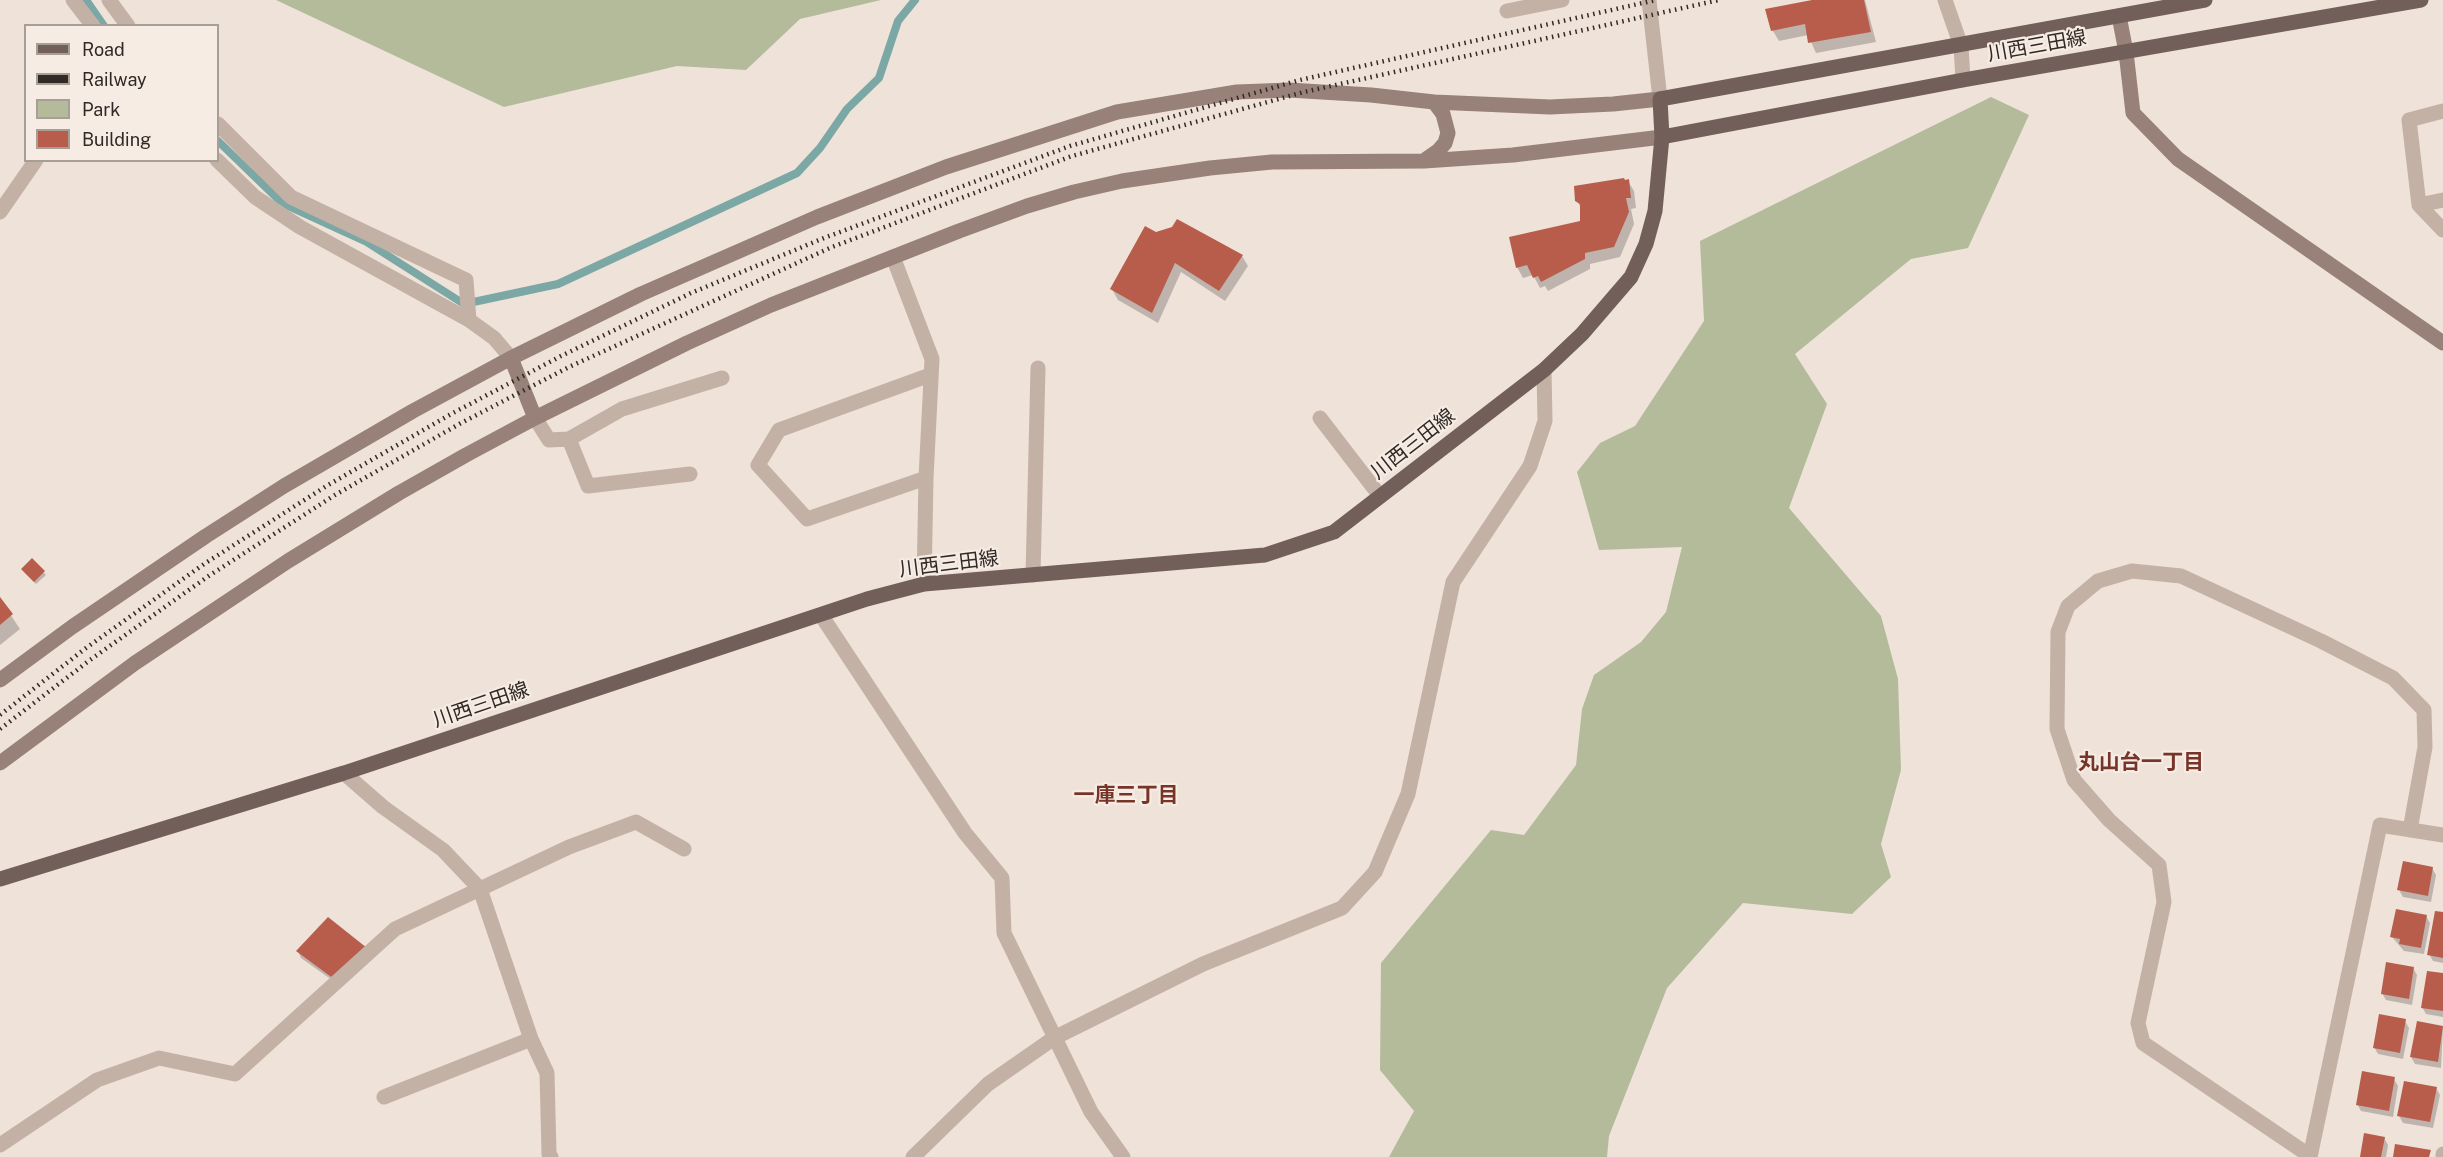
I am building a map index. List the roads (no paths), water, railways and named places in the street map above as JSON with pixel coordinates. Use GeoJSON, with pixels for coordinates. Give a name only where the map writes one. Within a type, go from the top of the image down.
{"type":"FeatureCollection","features":[{"type":"Feature","properties":{"kind":"main road","name":"川西三田線"},"geometry":{"type":"LineString","coordinates":[[0,879],[344,773],[867,599],[924,584],[1265,555],[1334,532],[1544,370],[1582,333],[1631,277],[1646,244],[1655,211],[1662,137],[1660,99],[2205,0]]}},
{"type":"Feature","properties":{"kind":"main road","name":"川西三田線"},"geometry":{"type":"LineString","coordinates":[[1662,137],[1963,80],[2421,0]]}},
{"type":"Feature","properties":{"kind":"street"},"geometry":{"type":"LineString","coordinates":[[74,0],[92,24]]}},
{"type":"Feature","properties":{"kind":"street"},"geometry":{"type":"LineString","coordinates":[[110,0],[127,24]]}},
{"type":"Feature","properties":{"kind":"street"},"geometry":{"type":"LineString","coordinates":[[1508,11],[1562,0]]}},
{"type":"Feature","properties":{"kind":"street"},"geometry":{"type":"LineString","coordinates":[[0,680],[137,582],[284,486],[413,411],[511,358],[641,294],[807,221],[956,163],[1107,114],[1161,103],[1237,92],[1289,90],[1434,102],[1550,107],[1660,99],[1649,0]]}},
{"type":"Feature","properties":{"kind":"street"},"geometry":{"type":"LineString","coordinates":[[1945,0],[1961,45],[1963,80]]}},
{"type":"Feature","properties":{"kind":"street"},"geometry":{"type":"LineString","coordinates":[[2119,16],[2133,113],[2178,159],[2443,343]]}},
{"type":"Feature","properties":{"kind":"street"},"geometry":{"type":"LineString","coordinates":[[1424,161],[1445,143],[1448,133],[1443,114],[1434,102]]}},
{"type":"Feature","properties":{"kind":"street"},"geometry":{"type":"LineString","coordinates":[[2443,111],[2409,120],[2419,205],[2443,230]]}},
{"type":"Feature","properties":{"kind":"street"},"geometry":{"type":"LineString","coordinates":[[219,125],[291,197],[466,280],[469,320]]}},
{"type":"Feature","properties":{"kind":"street"},"geometry":{"type":"LineString","coordinates":[[0,764],[135,663],[288,561],[399,493],[535,418],[687,343],[771,305],[1026,206],[1122,181],[1210,168],[1272,162],[1424,161],[1513,155],[1662,137]]}},
{"type":"Feature","properties":{"kind":"street"},"geometry":{"type":"LineString","coordinates":[[0,212],[35,162]]}},
{"type":"Feature","properties":{"kind":"street"},"geometry":{"type":"LineString","coordinates":[[219,162],[255,197],[300,227],[469,320],[494,338],[511,358],[535,418],[549,440],[569,439],[622,409],[722,378]]}},
{"type":"Feature","properties":{"kind":"street"},"geometry":{"type":"LineString","coordinates":[[2419,205],[2443,200]]}},
{"type":"Feature","properties":{"kind":"street"},"geometry":{"type":"LineString","coordinates":[[893,257],[932,359],[924,584]]}},
{"type":"Feature","properties":{"kind":"street"},"geometry":{"type":"LineString","coordinates":[[1033,575],[1038,368]]}},
{"type":"Feature","properties":{"kind":"street"},"geometry":{"type":"LineString","coordinates":[[913,1157],[988,1084],[1054,1038],[1203,964],[1342,908],[1375,872],[1408,794],[1453,582],[1530,466],[1545,421],[1544,370]]}},
{"type":"Feature","properties":{"kind":"street"},"geometry":{"type":"LineString","coordinates":[[926,478],[807,519],[758,465],[779,430],[930,375]]}},
{"type":"Feature","properties":{"kind":"street"},"geometry":{"type":"LineString","coordinates":[[1320,418],[1380,496]]}},
{"type":"Feature","properties":{"kind":"street"},"geometry":{"type":"LineString","coordinates":[[569,439],[588,486],[690,474]]}},
{"type":"Feature","properties":{"kind":"street"},"geometry":{"type":"LineString","coordinates":[[2410,830],[2425,747],[2424,710],[2393,678],[2321,641],[2181,576],[2132,571],[2098,581],[2068,606],[2058,632],[2057,729],[2074,780],[2109,820],[2159,865],[2164,902],[2138,1023],[2143,1043],[2310,1157],[2380,825],[2410,830],[2443,835]]}},
{"type":"Feature","properties":{"kind":"street"},"geometry":{"type":"LineString","coordinates":[[821,615],[965,833],[1002,878],[1004,933],[1091,1112],[1124,1157]]}},
{"type":"Feature","properties":{"kind":"street"},"geometry":{"type":"LineString","coordinates":[[344,773],[383,807],[443,850],[480,889],[531,1039],[547,1073],[549,1154],[551,1157]]}},
{"type":"Feature","properties":{"kind":"street"},"geometry":{"type":"LineString","coordinates":[[0,1145],[97,1080],[159,1058],[235,1074],[395,929],[569,847],[636,822],[684,849]]}},
{"type":"Feature","properties":{"kind":"street"},"geometry":{"type":"LineString","coordinates":[[384,1097],[531,1039]]}},
{"type":"Feature","properties":{"kind":"waterway"},"geometry":{"type":"LineString","coordinates":[[86,0],[103,24]]}},
{"type":"Feature","properties":{"kind":"waterway"},"geometry":{"type":"LineString","coordinates":[[219,142],[282,203],[365,241],[464,304],[558,284],[797,173],[820,148],[847,109],[879,78],[898,21],[915,0]]}},
{"type":"Feature","properties":{"kind":"railway"},"geometry":{"type":"LineString","coordinates":[[0,715],[86,648],[204,564],[328,485],[453,413],[561,356],[691,293],[824,238],[1070,146],[1300,80],[1656,0]]}},
{"type":"Feature","properties":{"kind":"railway"},"geometry":{"type":"LineString","coordinates":[[0,729],[90,660],[210,575],[335,495],[461,423],[569,367],[832,247],[1072,156],[1304,92],[1719,0]]}},
{"type":"Feature","properties":{"kind":"district","name":"丸山台一丁目"},"geometry":{"type":"Point","coordinates":[2141,763]}},
{"type":"Feature","properties":{"kind":"district","name":"一庫三丁目"},"geometry":{"type":"Point","coordinates":[1126,796]}}]}
